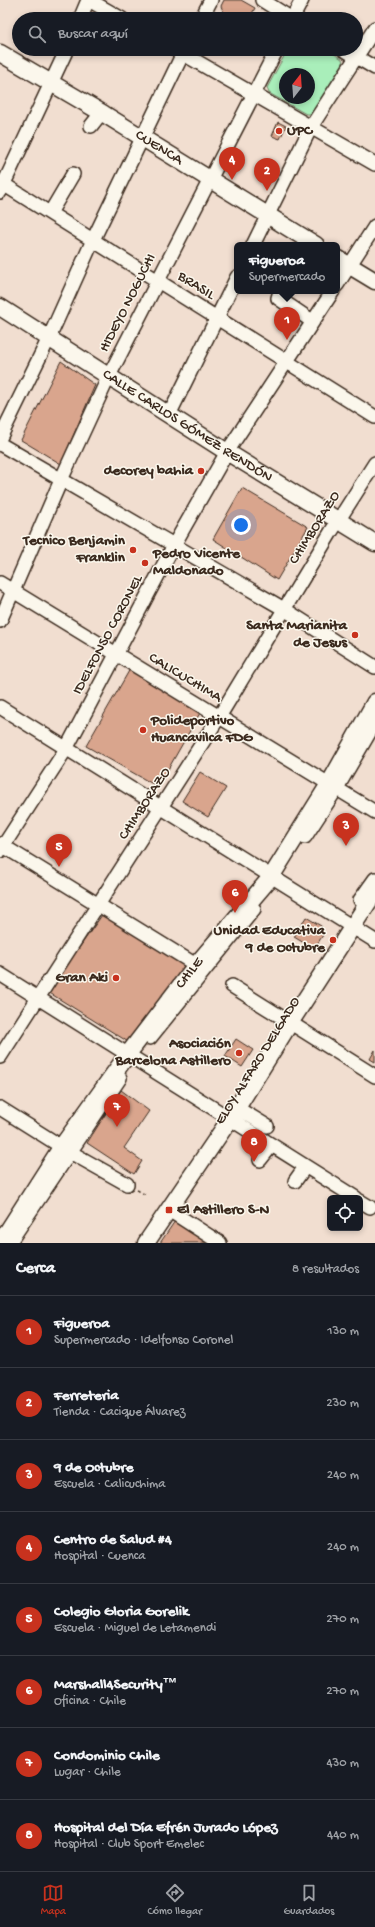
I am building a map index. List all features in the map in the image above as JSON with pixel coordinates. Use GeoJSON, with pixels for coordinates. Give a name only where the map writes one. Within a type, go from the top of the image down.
{"type":"FeatureCollection","features":[{"type":"Feature","properties":{"kind":"main road","name":"CUENCA"},"geometry":{"type":"LineString","coordinates":[[0,53],[102,112],[311,242]]}},
{"type":"Feature","properties":{"kind":"main road"},"geometry":{"type":"LineString","coordinates":[[343,262],[375,281]]}},
{"type":"Feature","properties":{"kind":"main road","name":"CALLE CARLOS GÓMEZ RENDÓN"},"geometry":{"type":"LineString","coordinates":[[0,307],[227,452],[375,543]]}},
{"type":"Feature","properties":{"kind":"main road","name":"CHILE"},"geometry":{"type":"LineString","coordinates":[[4,1241],[131,1056],[203,969],[274,878],[333,786],[375,702]]}},
{"type":"Feature","properties":{"kind":"main road","name":"ELOY ALFARO DELGADO"},"geometry":{"type":"LineString","coordinates":[[146,1243],[231,1114],[287,1021],[349,925],[375,892]]}},
{"type":"Feature","properties":{"kind":"street"},"geometry":{"type":"LineString","coordinates":[[83,12],[89,0],[110,12]]}},
{"type":"Feature","properties":{"kind":"street"},"geometry":{"type":"LineString","coordinates":[[205,12],[211,0]]}},
{"type":"Feature","properties":{"kind":"street"},"geometry":{"type":"LineString","coordinates":[[262,0],[281,12]]}},
{"type":"Feature","properties":{"kind":"street"},"geometry":{"type":"LineString","coordinates":[[296,12],[302,0]]}},
{"type":"Feature","properties":{"kind":"street"},"geometry":{"type":"LineString","coordinates":[[363,46],[375,28]]}},
{"type":"Feature","properties":{"kind":"street"},"geometry":{"type":"LineString","coordinates":[[1,187],[64,56]]}},
{"type":"Feature","properties":{"kind":"street"},"geometry":{"type":"LineString","coordinates":[[0,438],[49,338],[93,240],[144,138],[178,56]]}},
{"type":"Feature","properties":{"kind":"street"},"geometry":{"type":"LineString","coordinates":[[191,56],[375,164]]}},
{"type":"Feature","properties":{"kind":"street","name":"HIDEYO NOGUCHI"},"geometry":{"type":"LineString","coordinates":[[0,621],[61,480],[109,376],[273,56]]}},
{"type":"Feature","properties":{"kind":"street"},"geometry":{"type":"LineString","coordinates":[[255,242],[311,127],[356,57],[375,68]]}},
{"type":"Feature","properties":{"kind":"street"},"geometry":{"type":"LineString","coordinates":[[91,126],[102,112]]}},
{"type":"Feature","properties":{"kind":"street"},"geometry":{"type":"LineString","coordinates":[[50,213],[73,174]]}},
{"type":"Feature","properties":{"kind":"street","name":"BRASIL"},"geometry":{"type":"LineString","coordinates":[[1,187],[50,213],[375,417]]}},
{"type":"Feature","properties":{"kind":"street"},"geometry":{"type":"LineString","coordinates":[[340,274],[343,262],[375,226]]}},
{"type":"Feature","properties":{"kind":"street"},"geometry":{"type":"LineString","coordinates":[[169,415],[234,283]]}},
{"type":"Feature","properties":{"kind":"street"},"geometry":{"type":"LineString","coordinates":[[279,294],[278,298],[312,321]]}},
{"type":"Feature","properties":{"kind":"street","name":"IDELFONSO CORONEL"},"geometry":{"type":"LineString","coordinates":[[1,847],[66,749],[174,545],[227,452],[331,294]]}},
{"type":"Feature","properties":{"kind":"street"},"geometry":{"type":"LineString","coordinates":[[0,444],[284,609],[375,667]]}},
{"type":"Feature","properties":{"kind":"street","name":"CHIMBORAZO"},"geometry":{"type":"LineString","coordinates":[[0,1057],[219,717],[375,463]]}},
{"type":"Feature","properties":{"kind":"street","name":"CALICUCHIMA"},"geometry":{"type":"LineString","coordinates":[[0,583],[375,812]]}},
{"type":"Feature","properties":{"kind":"street"},"geometry":{"type":"LineString","coordinates":[[0,707],[375,941]]}},
{"type":"Feature","properties":{"kind":"street","name":"CHILE"},"geometry":{"type":"LineString","coordinates":[[333,786],[375,723]]}},
{"type":"Feature","properties":{"kind":"street"},"geometry":{"type":"LineString","coordinates":[[1,847],[203,969]]}},
{"type":"Feature","properties":{"kind":"street","name":"ELOY ALFARO DELGADO"},"geometry":{"type":"LineString","coordinates":[[349,925],[375,879]]}},
{"type":"Feature","properties":{"kind":"street"},"geometry":{"type":"LineString","coordinates":[[0,974],[131,1056],[231,1114],[272,1145],[351,1195]]}},
{"type":"Feature","properties":{"kind":"street"},"geometry":{"type":"LineString","coordinates":[[232,986],[375,1076]]}},
{"type":"Feature","properties":{"kind":"street"},"geometry":{"type":"LineString","coordinates":[[0,1108],[66,1149],[127,1184]]}},
{"type":"Feature","properties":{"kind":"street"},"geometry":{"type":"LineString","coordinates":[[231,1114],[267,1126]]}},
{"type":"Feature","properties":{"kind":"street","name":"ELOY ALFARO DELGADO"},"geometry":{"type":"LineString","coordinates":[[139,1243],[231,1114]]}},
{"type":"Feature","properties":{"kind":"street"},"geometry":{"type":"LineString","coordinates":[[260,1160],[272,1145]]}},
{"type":"Feature","properties":{"kind":"street"},"geometry":{"type":"LineString","coordinates":[[295,1181],[305,1167]]}},
{"type":"Feature","properties":{"kind":"street"},"geometry":{"type":"LineString","coordinates":[[168,1210],[222,1241]]}},
{"type":"Feature","properties":{"kind":"green space"},"geometry":{"type":"Polygon","coordinates":[[[284,56],[337,56],[342,59],[343,63],[311,114],[306,114],[288,104],[315,104],[315,68],[279,68],[279,99],[269,93],[267,88],[284,56]]]}},
{"type":"Feature","properties":{"kind":"building"},"geometry":{"type":"Polygon","coordinates":[[[224,0],[241,0],[255,8],[253,12],[223,12],[221,6],[224,0]]]}},
{"type":"Feature","properties":{"kind":"building","name":"UPC"},"geometry":{"type":"Polygon","coordinates":[[[278,122],[286,126],[280,139],[272,136],[278,122]]]}},
{"type":"Feature","properties":{"kind":"building"},"geometry":{"type":"Polygon","coordinates":[[[61,361],[95,385],[61,464],[21,440],[61,361]]]}},
{"type":"Feature","properties":{"kind":"building"},"geometry":{"type":"Polygon","coordinates":[[[242,488],[308,527],[277,580],[213,539],[242,488]]]}},
{"type":"Feature","properties":{"kind":"building","name":"Polideportivo Huancavilca FDG"},"geometry":{"type":"Polygon","coordinates":[[[130,669],[200,713],[158,787],[86,746],[130,669]]]}},
{"type":"Feature","properties":{"kind":"building"},"geometry":{"type":"Polygon","coordinates":[[[200,772],[226,788],[208,817],[182,801],[200,772]]]}},
{"type":"Feature","properties":{"kind":"building","name":"Gran Aki"},"geometry":{"type":"Polygon","coordinates":[[[102,915],[185,965],[130,1043],[48,992],[102,915]]]}},
{"type":"Feature","properties":{"kind":"building"},"geometry":{"type":"Polygon","coordinates":[[[306,917],[321,926],[323,935],[314,949],[294,937],[306,917]]]}},
{"type":"Feature","properties":{"kind":"building","name":"Asociación Barcelona Astillero"},"geometry":{"type":"Polygon","coordinates":[[[236,1039],[253,1050],[242,1067],[225,1056],[236,1039]]]}},
{"type":"Feature","properties":{"kind":"building"},"geometry":{"type":"Polygon","coordinates":[[[375,1050],[375,1062],[370,1059],[375,1050]]]}},
{"type":"Feature","properties":{"kind":"building"},"geometry":{"type":"Polygon","coordinates":[[[121,1090],[149,1111],[124,1148],[142,1161],[134,1174],[87,1143],[121,1090]]]}},
{"type":"Feature","properties":{"kind":"building"},"geometry":{"type":"Polygon","coordinates":[[[175,1221],[208,1243],[160,1243],[175,1221]]]}},
{"type":"Feature","properties":{"kind":"place","name":"UPC"},"geometry":{"type":"Point","coordinates":[279,131]}},
{"type":"Feature","properties":{"kind":"place","name":"Centro de Salud #4"},"geometry":{"type":"Point","coordinates":[232,180]}},
{"type":"Feature","properties":{"kind":"place","name":"Ferreteria"},"geometry":{"type":"Point","coordinates":[267,191]}},
{"type":"Feature","properties":{"kind":"place","name":"Figueroa"},"geometry":{"type":"Point","coordinates":[287,340]}},
{"type":"Feature","properties":{"kind":"place","name":"decorey bahia"},"geometry":{"type":"Point","coordinates":[201,471]}},
{"type":"Feature","properties":{"kind":"place","name":"Tecnico Benjamin Franklin"},"geometry":{"type":"Point","coordinates":[133,550]}},
{"type":"Feature","properties":{"kind":"place","name":"Pedro Vicente Maldonado"},"geometry":{"type":"Point","coordinates":[145,563]}},
{"type":"Feature","properties":{"kind":"place","name":"Santa Marianita de Jesus"},"geometry":{"type":"Point","coordinates":[355,635]}},
{"type":"Feature","properties":{"kind":"place","name":"Polideportivo Huancavilca FDG"},"geometry":{"type":"Point","coordinates":[143,730]}},
{"type":"Feature","properties":{"kind":"place","name":"9 de Octubre"},"geometry":{"type":"Point","coordinates":[346,846]}},
{"type":"Feature","properties":{"kind":"place","name":"Colegio Gloria Gorelik"},"geometry":{"type":"Point","coordinates":[59,867]}},
{"type":"Feature","properties":{"kind":"place","name":"Marshall4Security™"},"geometry":{"type":"Point","coordinates":[235,913]}},
{"type":"Feature","properties":{"kind":"place","name":"Unidad Educativa 9 de Octubre"},"geometry":{"type":"Point","coordinates":[333,940]}},
{"type":"Feature","properties":{"kind":"place","name":"Gran Aki"},"geometry":{"type":"Point","coordinates":[116,978]}},
{"type":"Feature","properties":{"kind":"place","name":"Asociación Barcelona Astillero"},"geometry":{"type":"Point","coordinates":[239,1053]}},
{"type":"Feature","properties":{"kind":"place","name":"Condominio Chile"},"geometry":{"type":"Point","coordinates":[117,1127]}},
{"type":"Feature","properties":{"kind":"place","name":"Hospital del Día Efrén Jurado López"},"geometry":{"type":"Point","coordinates":[254,1162]}},
{"type":"Feature","properties":{"kind":"place","name":"El Astillero S-N"},"geometry":{"type":"Point","coordinates":[169,1210]}}]}
